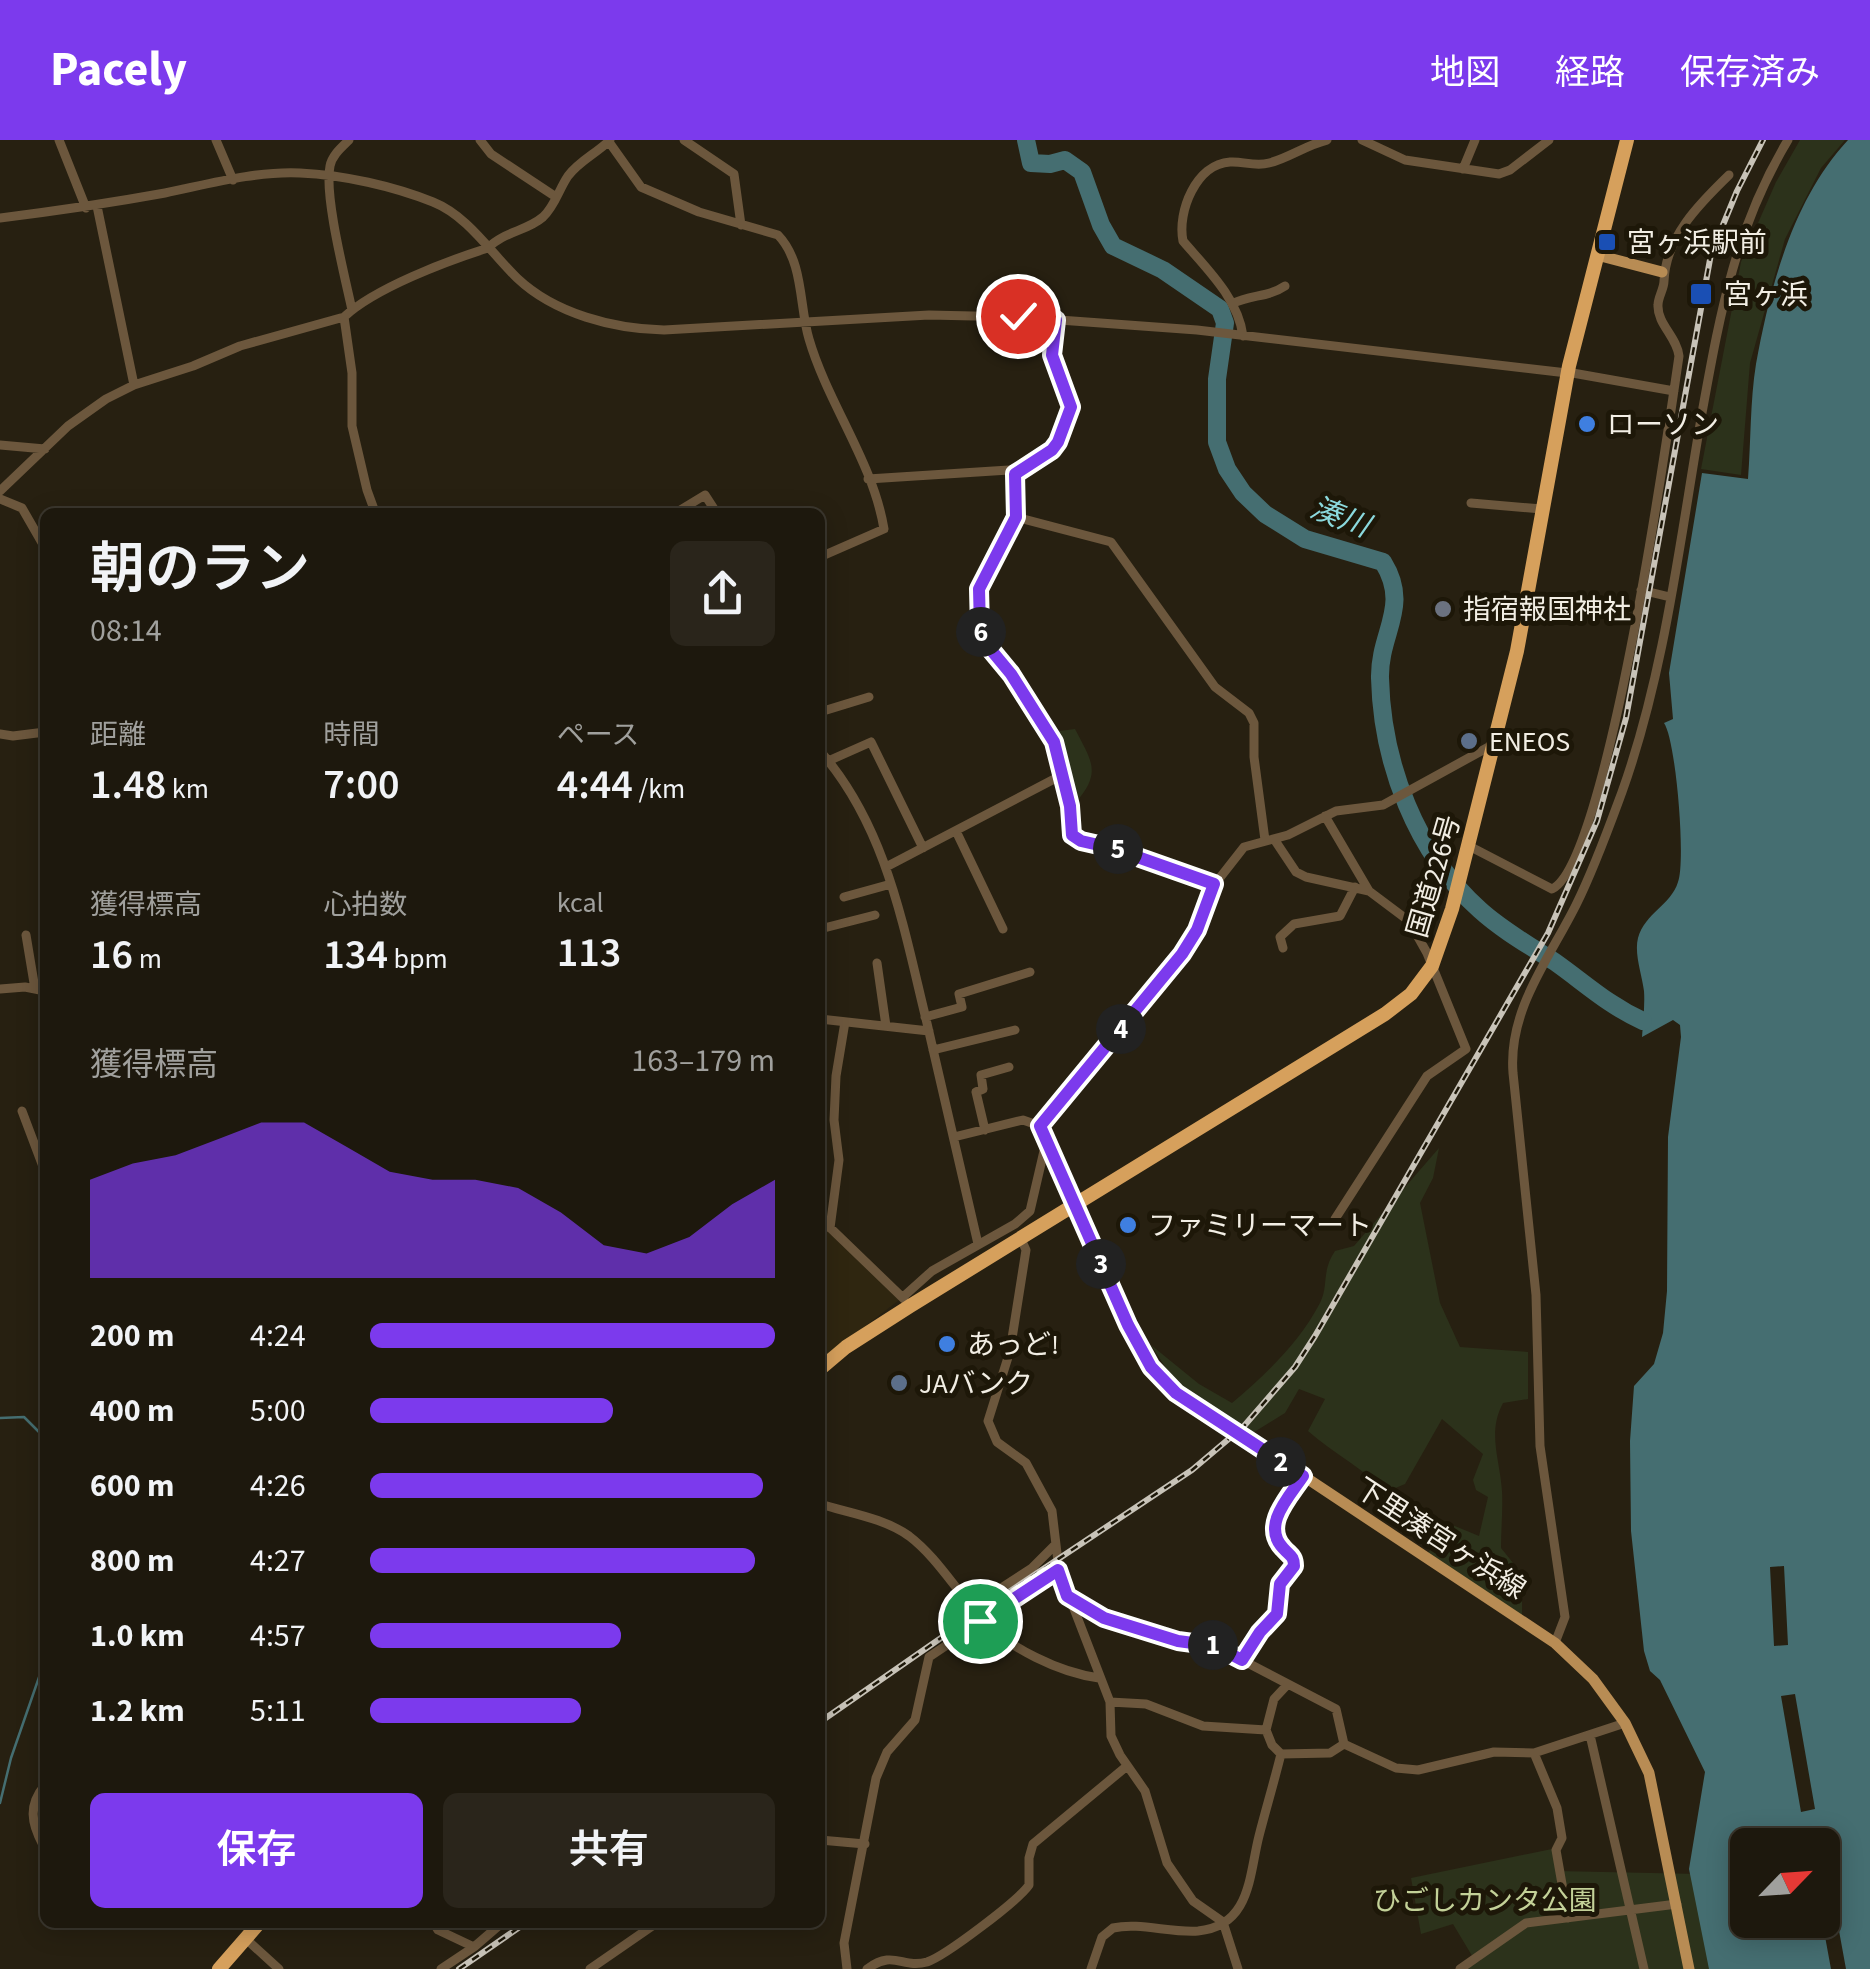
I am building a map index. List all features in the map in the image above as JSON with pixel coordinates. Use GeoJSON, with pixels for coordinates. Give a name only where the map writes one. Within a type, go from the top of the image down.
{"type":"FeatureCollection","features":[{"type":"Feature","properties":{"kind":"highway","name":"国道226号"},"geometry":{"type":"LineString","coordinates":[[825,1365],[906,1302],[1021,1239],[1385,1014],[1411,994],[1432,966],[1462,871],[1517,651],[1567,372],[1626,143]]}},
{"type":"Feature","properties":{"kind":"highway"},"geometry":{"type":"LineString","coordinates":[[220,1969],[251,1929]]}},
{"type":"Feature","properties":{"kind":"main road"},"geometry":{"type":"LineString","coordinates":[[1597,256],[1662,272]]}},
{"type":"Feature","properties":{"kind":"main road","name":"下里湊宮ヶ浜線"},"geometry":{"type":"LineString","coordinates":[[1075,1206],[1144,1358],[1168,1386],[1554,1643],[1582,1667],[1626,1722],[1652,1783],[1689,1969]]}},
{"type":"Feature","properties":{"kind":"street"},"geometry":{"type":"LineString","coordinates":[[60,140],[92,207],[134,385]]}},
{"type":"Feature","properties":{"kind":"street"},"geometry":{"type":"LineString","coordinates":[[216,140],[232,180]]}},
{"type":"Feature","properties":{"kind":"street"},"geometry":{"type":"LineString","coordinates":[[349,140],[333,158],[330,177],[348,313],[352,426],[366,490],[374,508]]}},
{"type":"Feature","properties":{"kind":"street"},"geometry":{"type":"LineString","coordinates":[[480,140],[491,154],[556,197]]}},
{"type":"Feature","properties":{"kind":"street"},"geometry":{"type":"LineString","coordinates":[[684,140],[734,174],[741,225]]}},
{"type":"Feature","properties":{"kind":"street"},"geometry":{"type":"LineString","coordinates":[[1239,335],[1241,322],[1232,304],[1183,241],[1181,230],[1196,184],[1206,171],[1219,164],[1269,163],[1327,140]]}},
{"type":"Feature","properties":{"kind":"street"},"geometry":{"type":"LineString","coordinates":[[1362,140],[1405,160],[1504,172],[1549,140]]}},
{"type":"Feature","properties":{"kind":"street"},"geometry":{"type":"LineString","coordinates":[[1391,153],[1398,140]]}},
{"type":"Feature","properties":{"kind":"street"},"geometry":{"type":"LineString","coordinates":[[1463,169],[1475,140]]}},
{"type":"Feature","properties":{"kind":"street"},"geometry":{"type":"LineString","coordinates":[[1610,140],[1626,143]]}},
{"type":"Feature","properties":{"kind":"street"},"geometry":{"type":"LineString","coordinates":[[1554,1643],[1565,1617],[1540,1446],[1536,1295],[1512,1055],[1516,1023],[1592,870],[1641,732],[1730,270],[1750,211],[1788,140]]}},
{"type":"Feature","properties":{"kind":"street"},"geometry":{"type":"LineString","coordinates":[[0,491],[89,409],[134,385],[240,346],[348,313],[440,265],[488,248],[494,241],[543,217],[579,164],[609,141],[641,187],[699,212],[778,235],[791,254],[808,336],[868,479],[884,529],[825,554]]}},
{"type":"Feature","properties":{"kind":"street"},"geometry":{"type":"LineString","coordinates":[[0,218],[92,207],[232,180],[290,173],[330,177],[378,185],[436,203],[460,220],[520,282],[576,312],[614,326],[664,330],[943,314],[1056,320],[1505,363],[1674,392]]}},
{"type":"Feature","properties":{"kind":"street"},"geometry":{"type":"LineString","coordinates":[[1468,846],[1552,889],[1562,884],[1576,855],[1604,772],[1622,699],[1674,392],[1677,344],[1661,319],[1658,306],[1664,281],[1662,272],[1694,208],[1729,175]]}},
{"type":"Feature","properties":{"kind":"street"},"geometry":{"type":"LineString","coordinates":[[1232,304],[1250,294],[1263,297],[1285,286]]}},
{"type":"Feature","properties":{"kind":"street"},"geometry":{"type":"LineString","coordinates":[[1015,474],[1052,450],[1071,407],[1052,355],[1056,320]]}},
{"type":"Feature","properties":{"kind":"street"},"geometry":{"type":"LineString","coordinates":[[0,445],[45,449]]}},
{"type":"Feature","properties":{"kind":"street"},"geometry":{"type":"LineString","coordinates":[[868,479],[1008,470],[1015,474]]}},
{"type":"Feature","properties":{"kind":"street"},"geometry":{"type":"LineString","coordinates":[[1015,474],[1016,517],[979,589],[980,628],[982,639],[1011,674],[1054,742],[1070,806],[1072,835],[1214,884]]}},
{"type":"Feature","properties":{"kind":"street"},"geometry":{"type":"LineString","coordinates":[[683,508],[705,495],[713,508]]}},
{"type":"Feature","properties":{"kind":"street"},"geometry":{"type":"LineString","coordinates":[[0,499],[22,508],[40,539]]}},
{"type":"Feature","properties":{"kind":"street"},"geometry":{"type":"LineString","coordinates":[[1471,503],[1542,509]]}},
{"type":"Feature","properties":{"kind":"street"},"geometry":{"type":"LineString","coordinates":[[1016,517],[1111,542],[1215,687],[1249,713],[1254,723],[1254,757],[1270,840],[1296,872],[1306,878],[1368,891],[1410,920],[1432,966],[1466,1049],[1427,1076],[1335,1219]]}},
{"type":"Feature","properties":{"kind":"street"},"geometry":{"type":"LineString","coordinates":[[1640,590],[1670,597]]}},
{"type":"Feature","properties":{"kind":"street"},"geometry":{"type":"LineString","coordinates":[[825,710],[869,697]]}},
{"type":"Feature","properties":{"kind":"street"},"geometry":{"type":"LineString","coordinates":[[0,734],[40,733]]}},
{"type":"Feature","properties":{"kind":"street"},"geometry":{"type":"LineString","coordinates":[[828,760],[871,742],[923,848]]}},
{"type":"Feature","properties":{"kind":"street"},"geometry":{"type":"LineString","coordinates":[[1040,1126],[1182,954],[1197,930],[1214,884],[1244,847],[1336,811],[1383,804],[1494,744]]}},
{"type":"Feature","properties":{"kind":"street"},"geometry":{"type":"LineString","coordinates":[[825,757],[861,807],[886,866],[978,1244]]}},
{"type":"Feature","properties":{"kind":"street"},"geometry":{"type":"LineString","coordinates":[[886,866],[1060,776]]}},
{"type":"Feature","properties":{"kind":"street"},"geometry":{"type":"LineString","coordinates":[[1325,816],[1368,891]]}},
{"type":"Feature","properties":{"kind":"street"},"geometry":{"type":"LineString","coordinates":[[956,831],[1003,929]]}},
{"type":"Feature","properties":{"kind":"street"},"geometry":{"type":"LineString","coordinates":[[844,897],[891,884]]}},
{"type":"Feature","properties":{"kind":"street"},"geometry":{"type":"LineString","coordinates":[[1283,948],[1280,937],[1294,924],[1340,916],[1355,887]]}},
{"type":"Feature","properties":{"kind":"street"},"geometry":{"type":"LineString","coordinates":[[825,928],[875,914]]}},
{"type":"Feature","properties":{"kind":"street"},"geometry":{"type":"LineString","coordinates":[[0,989],[40,990],[26,935]]}},
{"type":"Feature","properties":{"kind":"street"},"geometry":{"type":"LineString","coordinates":[[876,963],[886,1026]]}},
{"type":"Feature","properties":{"kind":"street"},"geometry":{"type":"LineString","coordinates":[[925,1017],[962,1007],[960,994],[1030,972]]}},
{"type":"Feature","properties":{"kind":"street"},"geometry":{"type":"LineString","coordinates":[[825,1020],[928,1030]]}},
{"type":"Feature","properties":{"kind":"street"},"geometry":{"type":"LineString","coordinates":[[830,1228],[839,1160],[834,1120],[836,1076],[845,1022]]}},
{"type":"Feature","properties":{"kind":"street"},"geometry":{"type":"LineString","coordinates":[[933,1050],[1015,1030]]}},
{"type":"Feature","properties":{"kind":"street"},"geometry":{"type":"LineString","coordinates":[[985,1130],[976,1092],[984,1090],[981,1075],[1009,1067]]}},
{"type":"Feature","properties":{"kind":"street"},"geometry":{"type":"LineString","coordinates":[[22,1111],[40,1159]]}},
{"type":"Feature","properties":{"kind":"street"},"geometry":{"type":"LineString","coordinates":[[954,1136],[1024,1120],[1040,1126],[1075,1206]]}},
{"type":"Feature","properties":{"kind":"street"},"geometry":{"type":"LineString","coordinates":[[825,1223],[906,1302],[932,1271],[1030,1211],[1048,1138]]}},
{"type":"Feature","properties":{"kind":"street"},"geometry":{"type":"LineString","coordinates":[[1021,1239],[1026,1250],[1010,1351],[988,1422],[998,1442],[1026,1463],[1052,1511],[1058,1570],[1110,1702],[1111,1736],[1145,1791],[1178,1882],[1193,1901],[1222,1922],[1238,1969]]}},
{"type":"Feature","properties":{"kind":"street"},"geometry":{"type":"LineString","coordinates":[[1242,1660],[1277,1614],[1280,1584],[1294,1566],[1294,1557],[1277,1540],[1274,1524],[1303,1476]]}},
{"type":"Feature","properties":{"kind":"street"},"geometry":{"type":"LineString","coordinates":[[825,1506],[906,1535],[930,1556],[972,1607],[1032,1568],[1054,1546]]}},
{"type":"Feature","properties":{"kind":"street"},"geometry":{"type":"LineString","coordinates":[[847,1969],[844,1942],[880,1765],[886,1752],[915,1720],[929,1657],[1058,1570]]}},
{"type":"Feature","properties":{"kind":"street"},"geometry":{"type":"LineString","coordinates":[[1067,1596],[1104,1618],[1178,1641],[1215,1646],[1336,1709],[1344,1744]]}},
{"type":"Feature","properties":{"kind":"street"},"geometry":{"type":"LineString","coordinates":[[980,1621],[1032,1656],[1099,1678]]}},
{"type":"Feature","properties":{"kind":"street"},"geometry":{"type":"LineString","coordinates":[[1288,1684],[1274,1699],[1266,1730],[1272,1746],[1281,1754],[1330,1752],[1344,1744]]}},
{"type":"Feature","properties":{"kind":"street"},"geometry":{"type":"LineString","coordinates":[[1110,1702],[1146,1704],[1203,1726],[1266,1730]]}},
{"type":"Feature","properties":{"kind":"street"},"geometry":{"type":"LineString","coordinates":[[1344,1744],[1405,1770],[1446,1765],[1494,1752],[1534,1754],[1626,1722]]}},
{"type":"Feature","properties":{"kind":"street"},"geometry":{"type":"LineString","coordinates":[[1590,1735],[1644,1969]]}},
{"type":"Feature","properties":{"kind":"street"},"geometry":{"type":"LineString","coordinates":[[1091,1969],[1102,1937],[1113,1928],[1202,1930],[1222,1922],[1248,1894],[1281,1754]]}},
{"type":"Feature","properties":{"kind":"street"},"geometry":{"type":"LineString","coordinates":[[1534,1754],[1557,1808],[1562,1838],[1556,1850],[1568,1918]]}},
{"type":"Feature","properties":{"kind":"street"},"geometry":{"type":"LineString","coordinates":[[867,1969],[888,1958],[916,1964],[933,1960],[1012,1902],[1029,1885],[1029,1858],[1034,1844],[1128,1766]]}},
{"type":"Feature","properties":{"kind":"street"},"geometry":{"type":"LineString","coordinates":[[40,1791],[33,1800],[32,1810],[40,1839]]}},
{"type":"Feature","properties":{"kind":"street"},"geometry":{"type":"LineString","coordinates":[[825,1840],[865,1844]]}},
{"type":"Feature","properties":{"kind":"street"},"geometry":{"type":"LineString","coordinates":[[1460,1969],[1526,1923],[1677,1904]]}},
{"type":"Feature","properties":{"kind":"street"},"geometry":{"type":"LineString","coordinates":[[437,1928],[474,1947]]}},
{"type":"Feature","properties":{"kind":"street"},"geometry":{"type":"LineString","coordinates":[[441,1969],[496,1928]]}},
{"type":"Feature","properties":{"kind":"street"},"geometry":{"type":"LineString","coordinates":[[590,1969],[649,1928]]}},
{"type":"Feature","properties":{"kind":"street"},"geometry":{"type":"LineString","coordinates":[[251,1929],[279,1969]]}},
{"type":"Feature","properties":{"kind":"shaded area"},"geometry":{"type":"Polygon","coordinates":[[[825,1229],[899,1300],[825,1357],[825,1229]]]}},
{"type":"Feature","properties":{"kind":"green space"},"geometry":{"type":"Polygon","coordinates":[[[1800,140],[1845,140],[1821,168],[1785,239],[1750,363],[1741,475],[1701,469],[1741,262],[1776,182],[1800,140]]]}},
{"type":"Feature","properties":{"kind":"green space"},"geometry":{"type":"Polygon","coordinates":[[[1075,729],[1092,774],[1085,791],[1071,802],[1052,732],[1075,729]]]}},
{"type":"Feature","properties":{"kind":"green space"},"geometry":{"type":"Polygon","coordinates":[[[1439,1148],[1433,1178],[1420,1203],[1440,1303],[1460,1347],[1528,1352],[1528,1399],[1503,1403],[1495,1436],[1502,1491],[1501,1548],[1522,1574],[1522,1618],[1427,1554],[1450,1524],[1479,1536],[1488,1497],[1476,1490],[1473,1480],[1483,1454],[1442,1419],[1405,1484],[1386,1492],[1308,1431],[1325,1399],[1299,1389],[1285,1413],[1243,1439],[1175,1382],[1151,1345],[1199,1384],[1232,1403],[1281,1357],[1312,1318],[1323,1296],[1328,1265],[1335,1251],[1354,1246],[1439,1148]]]}},
{"type":"Feature","properties":{"kind":"green space","name":"ひごしカンタ公園"},"geometry":{"type":"Polygon","coordinates":[[[1552,1849],[1556,1871],[1730,1875],[1730,1938],[1840,1938],[1870,1969],[1463,1969],[1481,1960],[1481,1954],[1474,1959],[1453,1924],[1421,1934],[1411,1878],[1552,1849]]]}},
{"type":"Feature","properties":{"kind":"water"},"geometry":{"type":"Polygon","coordinates":[[[1848,140],[1870,140],[1870,1969],[1709,1969],[1689,1869],[1705,1772],[1660,1680],[1650,1671],[1644,1651],[1631,1531],[1634,1386],[1654,1364],[1663,1333],[1668,1137],[1681,1037],[1680,1025],[1673,1020],[1642,1037],[1644,991],[1637,944],[1641,929],[1675,890],[1680,870],[1676,775],[1664,723],[1673,719],[1669,673],[1702,473],[1748,479],[1754,378],[1762,335],[1787,245],[1812,189],[1848,140]]]}},
{"type":"Feature","properties":{"kind":"pier"},"geometry":{"type":"Polygon","coordinates":[[[1784,1566],[1788,1645],[1774,1646],[1770,1567],[1784,1566]]]}},
{"type":"Feature","properties":{"kind":"pier"},"geometry":{"type":"Polygon","coordinates":[[[1795,1694],[1815,1809],[1801,1812],[1781,1696],[1795,1694]]]}},
{"type":"Feature","properties":{"kind":"pier"},"geometry":{"type":"Polygon","coordinates":[[[1840,1936],[1846,1969],[1831,1969],[1825,1938],[1840,1936]]]}},
{"type":"Feature","properties":{"kind":"waterway","name":"湊川"},"geometry":{"type":"LineString","coordinates":[[1026,140],[1031,163],[1065,160],[1082,172],[1113,246],[1163,270],[1220,309],[1225,323],[1217,379],[1217,442],[1227,469],[1243,493],[1265,514],[1305,539],[1383,562],[1394,593],[1380,678],[1387,742],[1407,804],[1438,862],[1457,887],[1497,924],[1643,1021]]}},
{"type":"Feature","properties":{"kind":"waterway"},"geometry":{"type":"LineString","coordinates":[[0,1418],[24,1417],[40,1433]]}},
{"type":"Feature","properties":{"kind":"waterway"},"geometry":{"type":"LineString","coordinates":[[0,1803],[40,1674]]}},
{"type":"Feature","properties":{"kind":"railway"},"geometry":{"type":"LineString","coordinates":[[825,1719],[1192,1470],[1244,1426],[1295,1367],[1315,1336],[1548,933],[1597,821],[1626,718],[1711,254],[1763,140]]}},
{"type":"Feature","properties":{"kind":"railway"},"geometry":{"type":"LineString","coordinates":[[459,1969],[518,1928]]}},
{"type":"Feature","properties":{"kind":"place","name":"宮ヶ浜駅前"},"geometry":{"type":"Point","coordinates":[1607,242]}},
{"type":"Feature","properties":{"kind":"place","name":"宮ヶ浜"},"geometry":{"type":"Point","coordinates":[1701,294]}},
{"type":"Feature","properties":{"kind":"place","name":"ローソン"},"geometry":{"type":"Point","coordinates":[1587,424]}},
{"type":"Feature","properties":{"kind":"place","name":"指宿報国神社"},"geometry":{"type":"Point","coordinates":[1443,609]}},
{"type":"Feature","properties":{"kind":"place","name":"ENEOS"},"geometry":{"type":"Point","coordinates":[1469,741]}},
{"type":"Feature","properties":{"kind":"place","name":"ファミリーマート"},"geometry":{"type":"Point","coordinates":[1128,1225]}},
{"type":"Feature","properties":{"kind":"place","name":"あっど!"},"geometry":{"type":"Point","coordinates":[947,1344]}},
{"type":"Feature","properties":{"kind":"place","name":"JAバンク"},"geometry":{"type":"Point","coordinates":[899,1383]}},
{"type":"Feature","properties":{"kind":"route"},"geometry":{"type":"LineString","coordinates":[[980,1621],[1058,1570],[1067,1596],[1104,1618],[1178,1641],[1215,1646],[1242,1660],[1277,1614],[1280,1584],[1296,1561],[1277,1540],[1274,1524],[1303,1476],[1176,1393],[1144,1358],[1040,1126],[1182,954],[1197,930],[1214,884],[1072,835],[1070,806],[1054,742],[1011,674],[982,639],[979,589],[1016,517],[1015,474],[1052,450],[1071,407],[1052,355],[1056,320],[1018,316]]}}]}
